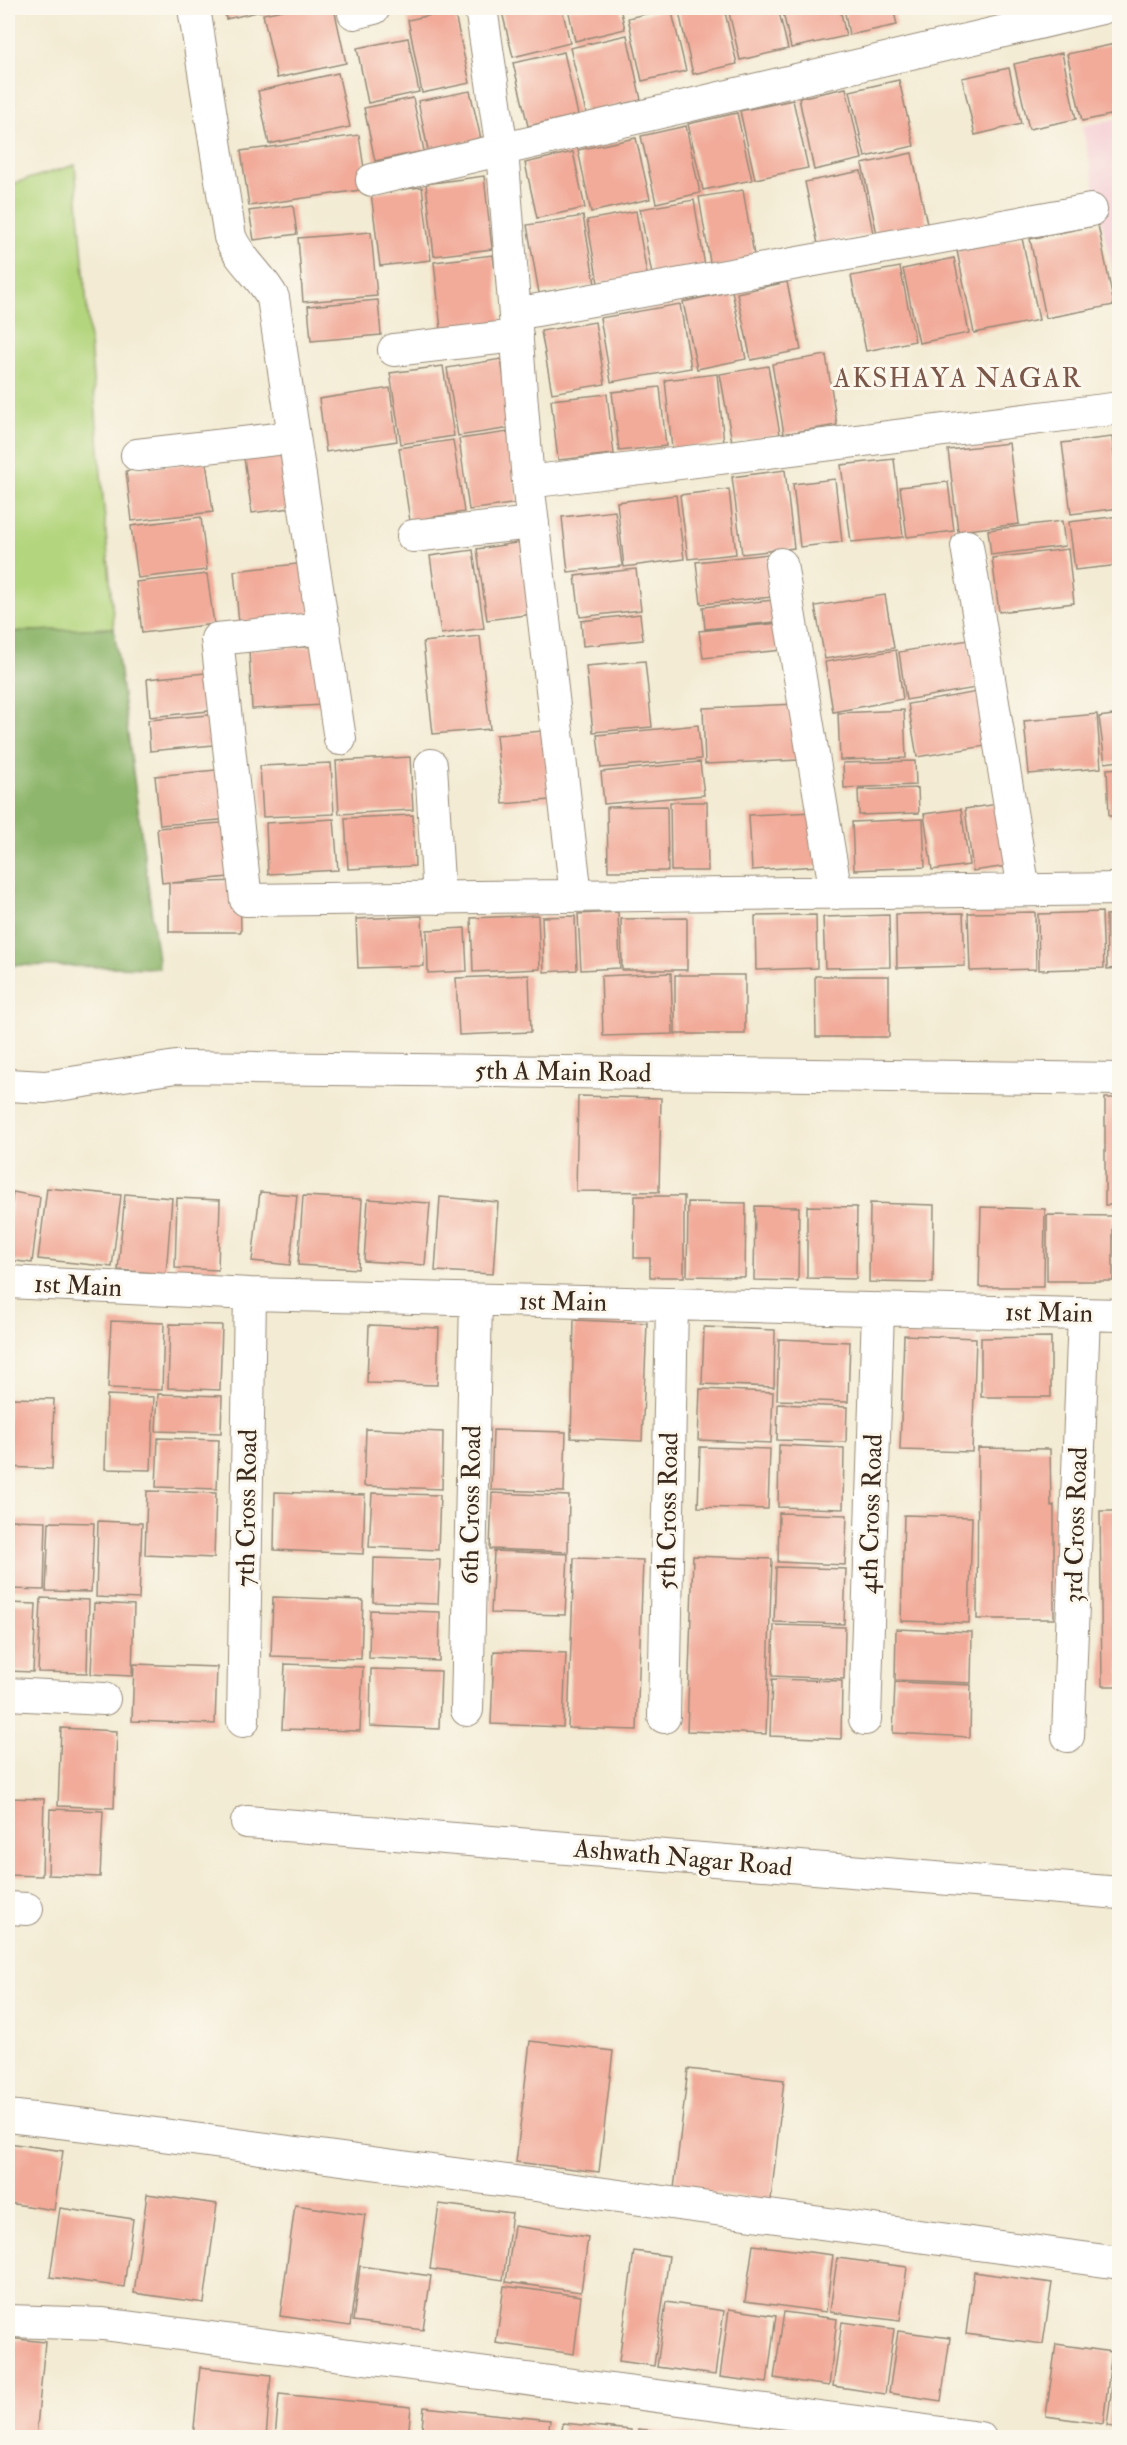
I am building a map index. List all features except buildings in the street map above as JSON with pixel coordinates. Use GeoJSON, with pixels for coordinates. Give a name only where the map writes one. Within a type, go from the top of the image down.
{"type":"FeatureCollection","features":[{"type":"Feature","properties":{"kind":"street"},"geometry":{"type":"LineString","coordinates":[[194,8],[230,237],[236,252],[265,283],[273,298],[339,739]]}},
{"type":"Feature","properties":{"kind":"street"},"geometry":{"type":"LineString","coordinates":[[481,8],[502,150],[528,482],[576,896]]}},
{"type":"Feature","properties":{"kind":"street"},"geometry":{"type":"LineString","coordinates":[[372,180],[1102,8]]}},
{"type":"Feature","properties":{"kind":"street"},"geometry":{"type":"LineString","coordinates":[[394,350],[1091,210]]}},
{"type":"Feature","properties":{"kind":"street"},"geometry":{"type":"LineString","coordinates":[[528,482],[1119,408]]}},
{"type":"Feature","properties":{"kind":"street"},"geometry":{"type":"LineString","coordinates":[[137,455],[294,437]]}},
{"type":"Feature","properties":{"kind":"street"},"geometry":{"type":"LineString","coordinates":[[413,536],[533,523]]}},
{"type":"Feature","properties":{"kind":"street"},"geometry":{"type":"LineString","coordinates":[[967,546],[1024,890]]}},
{"type":"Feature","properties":{"kind":"street"},"geometry":{"type":"LineString","coordinates":[[781,564],[836,893]]}},
{"type":"Feature","properties":{"kind":"street"},"geometry":{"type":"LineString","coordinates":[[324,628],[217,639],[246,900],[1119,889]]}},
{"type":"Feature","properties":{"kind":"street"},"geometry":{"type":"LineString","coordinates":[[431,765],[439,898]]}},
{"type":"Feature","properties":{"kind":"street","name":"5th A Main Road"},"geometry":{"type":"LineString","coordinates":[[8,1085],[45,1087],[176,1067],[1119,1079]]}},
{"type":"Feature","properties":{"kind":"street","name":"1st Main"},"geometry":{"type":"LineString","coordinates":[[8,1282],[250,1294],[1119,1315]]}},
{"type":"Feature","properties":{"kind":"street","name":"7th Cross Road"},"geometry":{"type":"LineString","coordinates":[[243,1721],[250,1294]]}},
{"type":"Feature","properties":{"kind":"street","name":"6th Cross Road"},"geometry":{"type":"LineString","coordinates":[[467,1710],[476,1300]]}},
{"type":"Feature","properties":{"kind":"street","name":"5th Cross Road"},"geometry":{"type":"LineString","coordinates":[[664,1717],[672,1304]]}},
{"type":"Feature","properties":{"kind":"street","name":"4th Cross Road"},"geometry":{"type":"LineString","coordinates":[[865,1719],[878,1309]]}},
{"type":"Feature","properties":{"kind":"street","name":"3rd Cross Road"},"geometry":{"type":"LineString","coordinates":[[1068,1736],[1084,1314]]}},
{"type":"Feature","properties":{"kind":"street"},"geometry":{"type":"LineString","coordinates":[[8,1694],[104,1699]]}},
{"type":"Feature","properties":{"kind":"street","name":"Ashwath Nagar Road"},"geometry":{"type":"LineString","coordinates":[[247,1822],[1119,1893]]}},
{"type":"Feature","properties":{"kind":"street"},"geometry":{"type":"LineString","coordinates":[[8,2116],[107,2127],[1119,2263]]}},
{"type":"Feature","properties":{"kind":"street"},"geometry":{"type":"LineString","coordinates":[[8,2321],[103,2324],[965,2436]]}},
{"type":"Feature","properties":{"kind":"shaded area"},"geometry":{"type":"Polygon","coordinates":[[[1119,118],[1119,303],[1082,126],[1119,118]]]}},
{"type":"Feature","properties":{"kind":"green space"},"geometry":{"type":"Polygon","coordinates":[[[75,165],[114,628],[8,632],[8,185],[75,165]]]}},
{"type":"Feature","properties":{"kind":"green space"},"geometry":{"type":"Polygon","coordinates":[[[114,628],[159,968],[8,965],[8,632],[114,628]]]}},
{"type":"Feature","properties":{"kind":"district","name":"AKSHAYA NAGAR"},"geometry":{"type":"Point","coordinates":[958,378]}}]}
